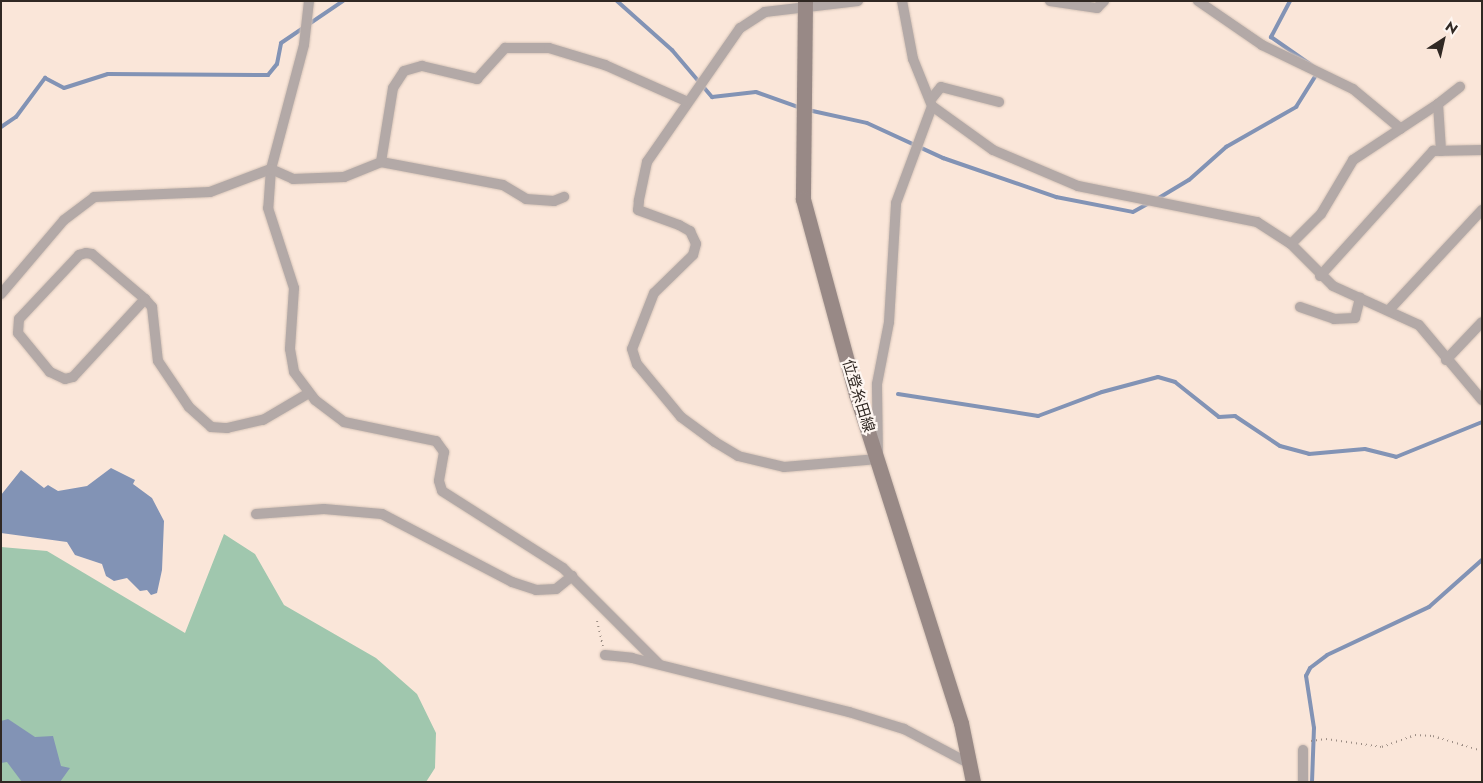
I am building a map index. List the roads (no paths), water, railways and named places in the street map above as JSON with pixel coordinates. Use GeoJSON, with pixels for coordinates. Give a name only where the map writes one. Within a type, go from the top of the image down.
{"type":"FeatureCollection","features":[{"type":"Feature","properties":{"kind":"main road","name":"位登糸田線"},"geometry":{"type":"LineString","coordinates":[[805,4],[803,199],[970,764],[973,782]]}},
{"type":"Feature","properties":{"kind":"street"},"geometry":{"type":"LineString","coordinates":[[309,1],[304,44],[271,169],[268,208],[294,288],[290,332],[294,372],[309,393],[344,422],[436,441],[444,452],[438,481],[442,491],[572,576],[659,664]]}},
{"type":"Feature","properties":{"kind":"street"},"geometry":{"type":"LineString","coordinates":[[858,1],[805,4],[765,12],[740,28],[686,101],[647,162],[638,210],[680,225],[690,232],[696,244],[693,255],[654,293],[632,350],[637,364],[681,417],[738,456],[784,467],[878,458],[877,384],[889,322],[896,203],[932,102],[941,87],[973,99],[999,102]]}},
{"type":"Feature","properties":{"kind":"street"},"geometry":{"type":"LineString","coordinates":[[902,1],[914,59],[932,102],[993,150],[1078,186],[1140,202],[1234,215],[1257,222],[1291,244],[1320,276],[1360,298],[1419,325],[1446,360],[1482,400]]}},
{"type":"Feature","properties":{"kind":"street"},"geometry":{"type":"LineString","coordinates":[[1050,1],[1097,8],[1104,1]]}},
{"type":"Feature","properties":{"kind":"street"},"geometry":{"type":"LineString","coordinates":[[1198,1],[1262,45],[1353,89],[1401,128]]}},
{"type":"Feature","properties":{"kind":"street"},"geometry":{"type":"LineString","coordinates":[[381,162],[393,88],[404,71],[422,66],[477,79],[505,48],[549,48],[605,65],[686,101]]}},
{"type":"Feature","properties":{"kind":"street"},"geometry":{"type":"LineString","coordinates":[[1291,244],[1322,214],[1352,160],[1438,104],[1460,87]]}},
{"type":"Feature","properties":{"kind":"street"},"geometry":{"type":"LineString","coordinates":[[1438,104],[1441,150]]}},
{"type":"Feature","properties":{"kind":"street"},"geometry":{"type":"LineString","coordinates":[[1320,276],[1433,150],[1482,150]]}},
{"type":"Feature","properties":{"kind":"street"},"geometry":{"type":"LineString","coordinates":[[1,294],[64,220],[94,197],[210,192],[271,169],[293,179],[344,177],[381,162],[503,185],[526,199],[554,202],[564,197]]}},
{"type":"Feature","properties":{"kind":"street"},"geometry":{"type":"LineString","coordinates":[[1389,310],[1482,210]]}},
{"type":"Feature","properties":{"kind":"street"},"geometry":{"type":"LineString","coordinates":[[145,299],[73,376],[65,379],[50,372],[18,333],[19,319],[79,255],[86,253],[145,299],[156,315],[158,361],[189,407],[211,427],[227,428],[263,420],[309,393]]}},
{"type":"Feature","properties":{"kind":"street"},"geometry":{"type":"LineString","coordinates":[[1300,307],[1334,319],[1356,318],[1360,298]]}},
{"type":"Feature","properties":{"kind":"street"},"geometry":{"type":"LineString","coordinates":[[1446,360],[1482,322]]}},
{"type":"Feature","properties":{"kind":"street"},"geometry":{"type":"LineString","coordinates":[[256,514],[324,509],[382,514],[512,582],[536,590],[556,589],[572,576]]}},
{"type":"Feature","properties":{"kind":"street"},"geometry":{"type":"LineString","coordinates":[[605,655],[659,664],[904,729],[970,764]]}},
{"type":"Feature","properties":{"kind":"street"},"geometry":{"type":"LineString","coordinates":[[1303,750],[1303,782]]}},
{"type":"Feature","properties":{"kind":"water"},"geometry":{"type":"Polygon","coordinates":[[[111,468],[135,480],[133,484],[152,498],[164,521],[162,570],[157,593],[151,595],[147,590],[140,591],[127,578],[114,581],[106,576],[102,564],[75,555],[67,542],[1,533],[1,495],[21,470],[44,488],[48,485],[58,491],[87,486],[111,468]]]}},
{"type":"Feature","properties":{"kind":"water"},"geometry":{"type":"Polygon","coordinates":[[[8,719],[35,737],[53,736],[61,766],[70,768],[60,782],[22,782],[7,762],[1,763],[1,721],[8,719]]]}},
{"type":"Feature","properties":{"kind":"waterway"},"geometry":{"type":"LineString","coordinates":[[1,127],[16,117],[45,78],[64,88],[108,74],[268,75],[277,64],[281,43],[343,1]]}},
{"type":"Feature","properties":{"kind":"waterway"},"geometry":{"type":"LineString","coordinates":[[617,1],[672,50],[712,97],[756,92],[801,108]]}},
{"type":"Feature","properties":{"kind":"waterway"},"geometry":{"type":"LineString","coordinates":[[1290,1],[1271,37],[1314,67]]}},
{"type":"Feature","properties":{"kind":"waterway"},"geometry":{"type":"LineString","coordinates":[[1157,199],[1189,180],[1226,147],[1296,107],[1317,73]]}},
{"type":"Feature","properties":{"kind":"waterway"},"geometry":{"type":"LineString","coordinates":[[808,110],[867,123],[943,158],[1056,197],[1133,212],[1151,202]]}},
{"type":"Feature","properties":{"kind":"waterway"},"geometry":{"type":"LineString","coordinates":[[898,394],[1038,416],[1102,392],[1158,377],[1175,382],[1219,417],[1235,416],[1280,446],[1309,454],[1365,449],[1396,457],[1482,422]]}},
{"type":"Feature","properties":{"kind":"waterway"},"geometry":{"type":"LineString","coordinates":[[1312,782],[1314,728],[1306,676],[1310,668],[1327,655],[1429,607],[1482,560]]}}]}
